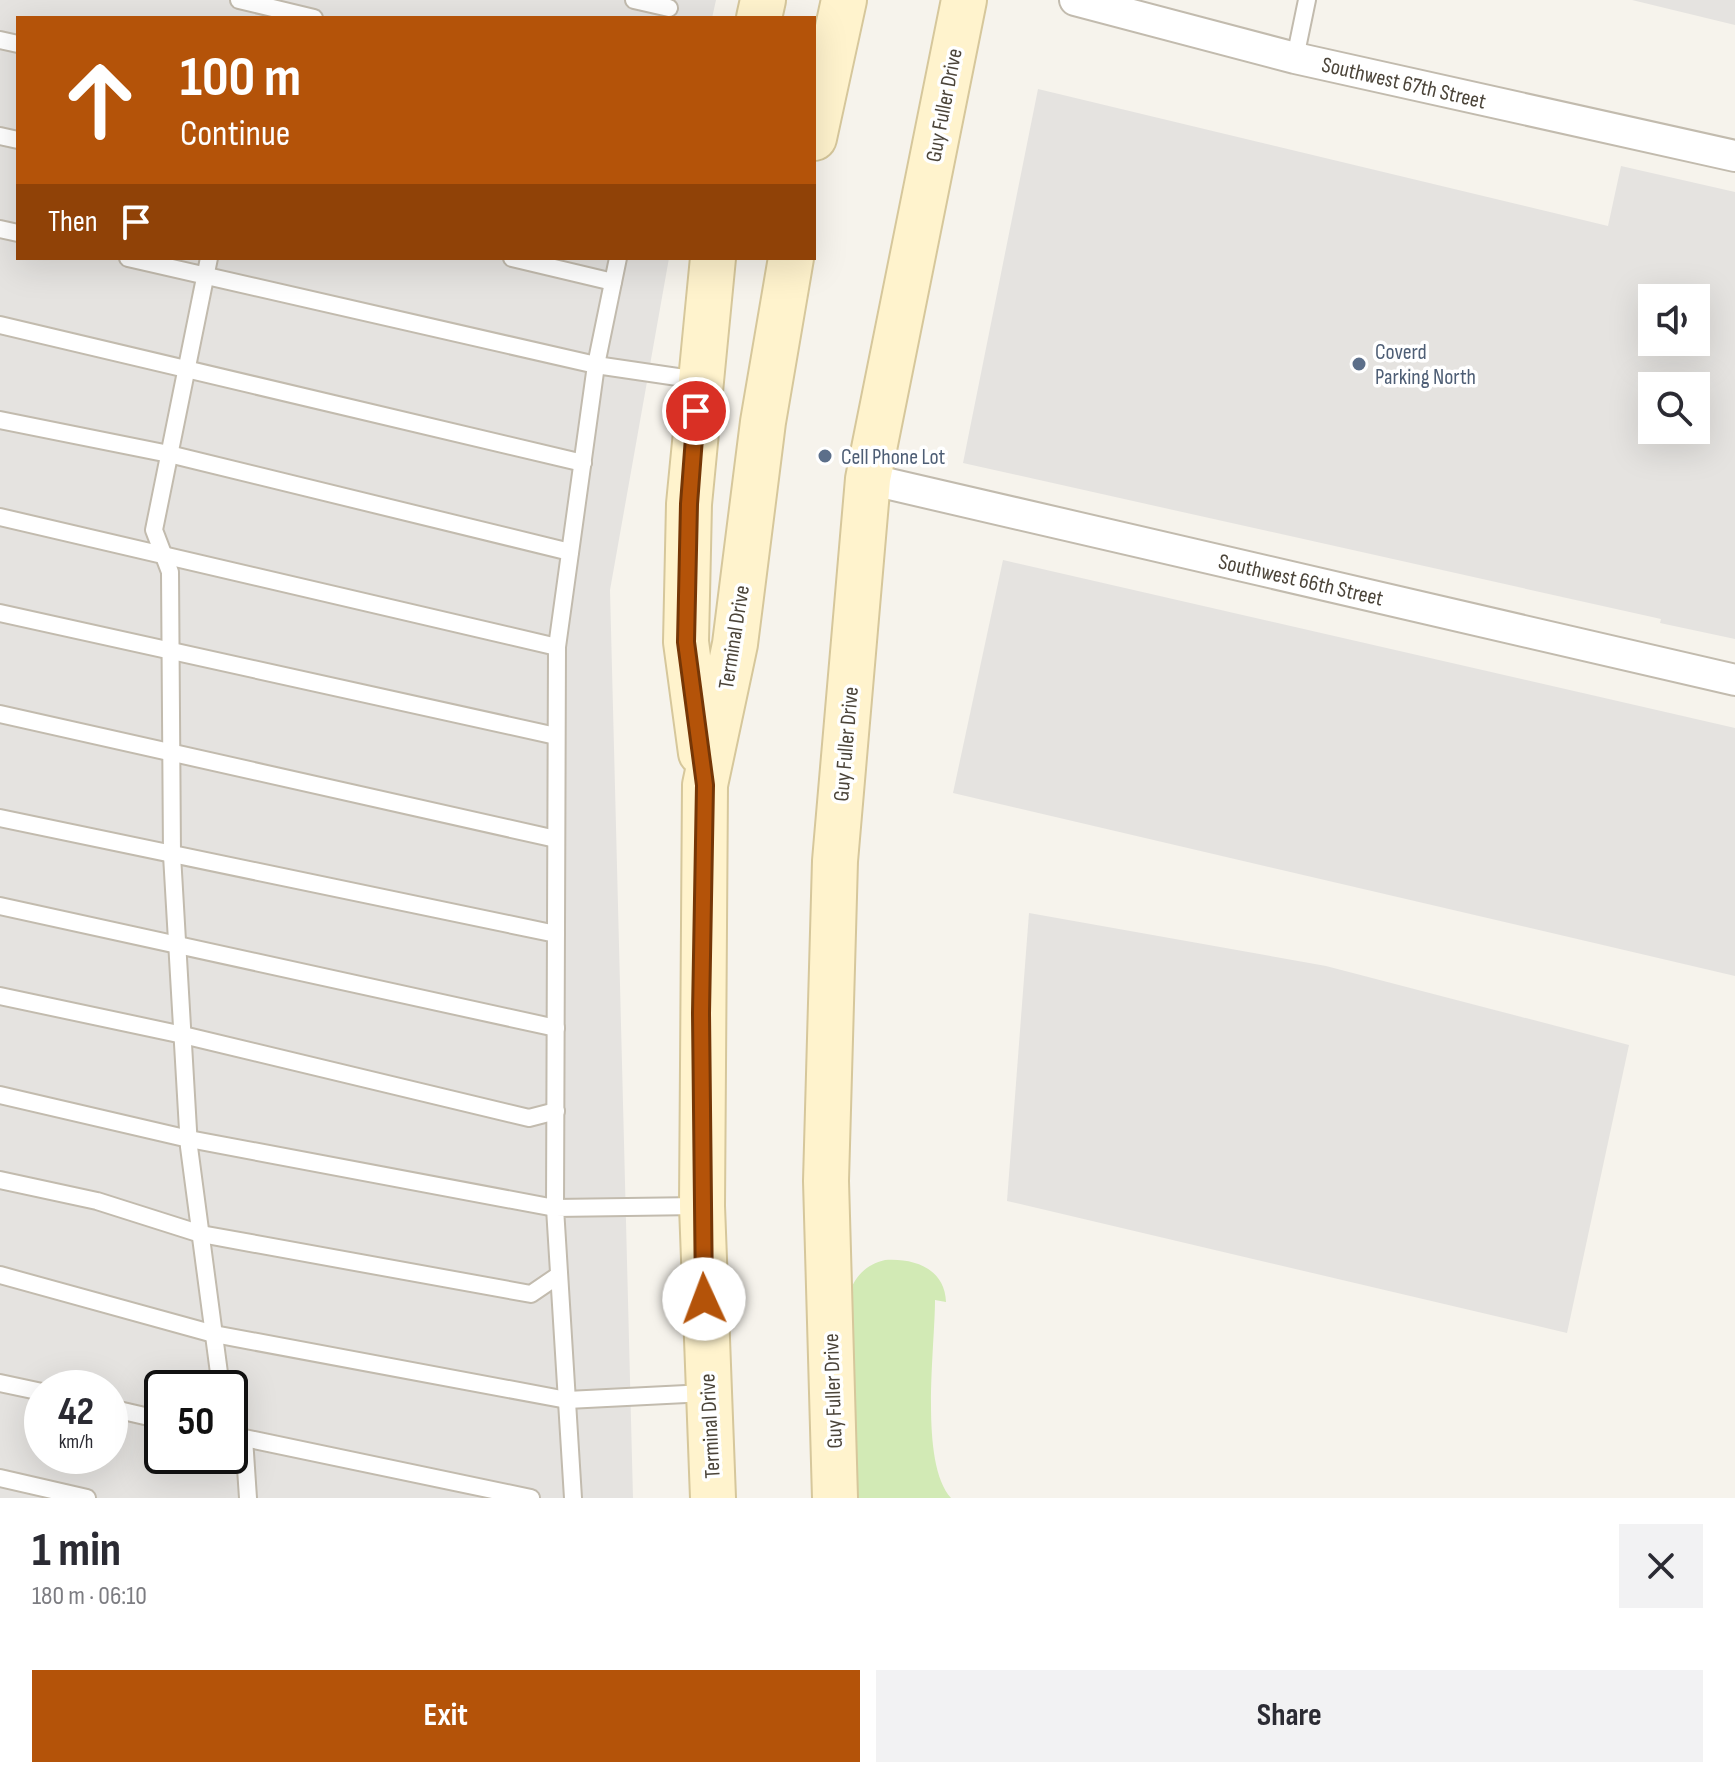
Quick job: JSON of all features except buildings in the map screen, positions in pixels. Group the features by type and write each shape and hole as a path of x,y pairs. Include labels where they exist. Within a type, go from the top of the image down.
{"main road":[{"path":"816,129 844,0"},
{"name":"Guy Fuller Drive","path":"835,1498 826,1181 835,861 868,479 964,0"},
{"path":"705,785 686,642 689,504 698,380 713,260"},
{"name":"Terminal Drive","path":"713,1498 702,1206 705,785 735,644 763,422 791,260"}],"street":[{"name":"Southwest 67th Street","path":"1075,0 1295,58 1735,156"},
{"name":"Southwest 66th Street","path":"868,479 1735,680"}],"lane":[{"path":"239,0 304,16"},
{"path":"634,0 669,9"},
{"path":"1295,58 1307,0"},
{"path":"137,260 596,365 698,380"},
{"path":"209,260 154,530 170,572 168,651 172,855 189,1139 219,1370"},
{"path":"520,260 613,282"},
{"path":"573,1498 555,1208 557,647 596,365 618,260"},
{"path":"0,325 583,463"},
{"path":"0,420 169,454 570,552"},
{"path":"0,517 557,647"},
{"path":"0,613 556,736"},
{"path":"0,714 556,839"},
{"path":"0,818 556,934"},
{"path":"0,906 556,1028"},
{"path":"0,996 183,1035 529,1118 556,1111"},
{"path":"0,1095 189,1139 555,1208 702,1206"},
{"path":"0,1180 97,1201 201,1234 531,1294 559,1275"},
{"path":"0,1275 214,1334 567,1400 707,1393"},
{"path":"0,1383 24,1388"},
{"path":"248,1439 531,1498"},
{"path":"244,1474 248,1498"},
{"path":"0,1478 87,1498"}],"green space":[{"path":"885,1260 907,1261 926,1268 940,1281 944,1291 946,1302 935,1300 931,1404 935,1459 941,1481 951,1498 855,1498 848,1297 861,1273"}],"shaded area":[{"path":"0,0 716,0 712,16 16,16 16,260 669,260 610,590 633,1498 0,1498"},
{"path":"1632,0 1735,0 1735,25"},
{"name":"Coverd Parking North","path":"1038,89 1608,226 1621,166 1735,192 1735,639 1660,623 1661,619 963,463"},
{"path":"1003,560 1735,728 1735,976 953,793"},
{"path":"1029,913 1326,966 1629,1045 1567,1333 1007,1201"}],"place":[{"name":"Coverd Parking North","path":"1359,364"},
{"name":"Cell Phone Lot","path":"825,456"}],"route":[{"path":"696,411 689,504 686,642 705,785 701,1013 704,1299"}]}
